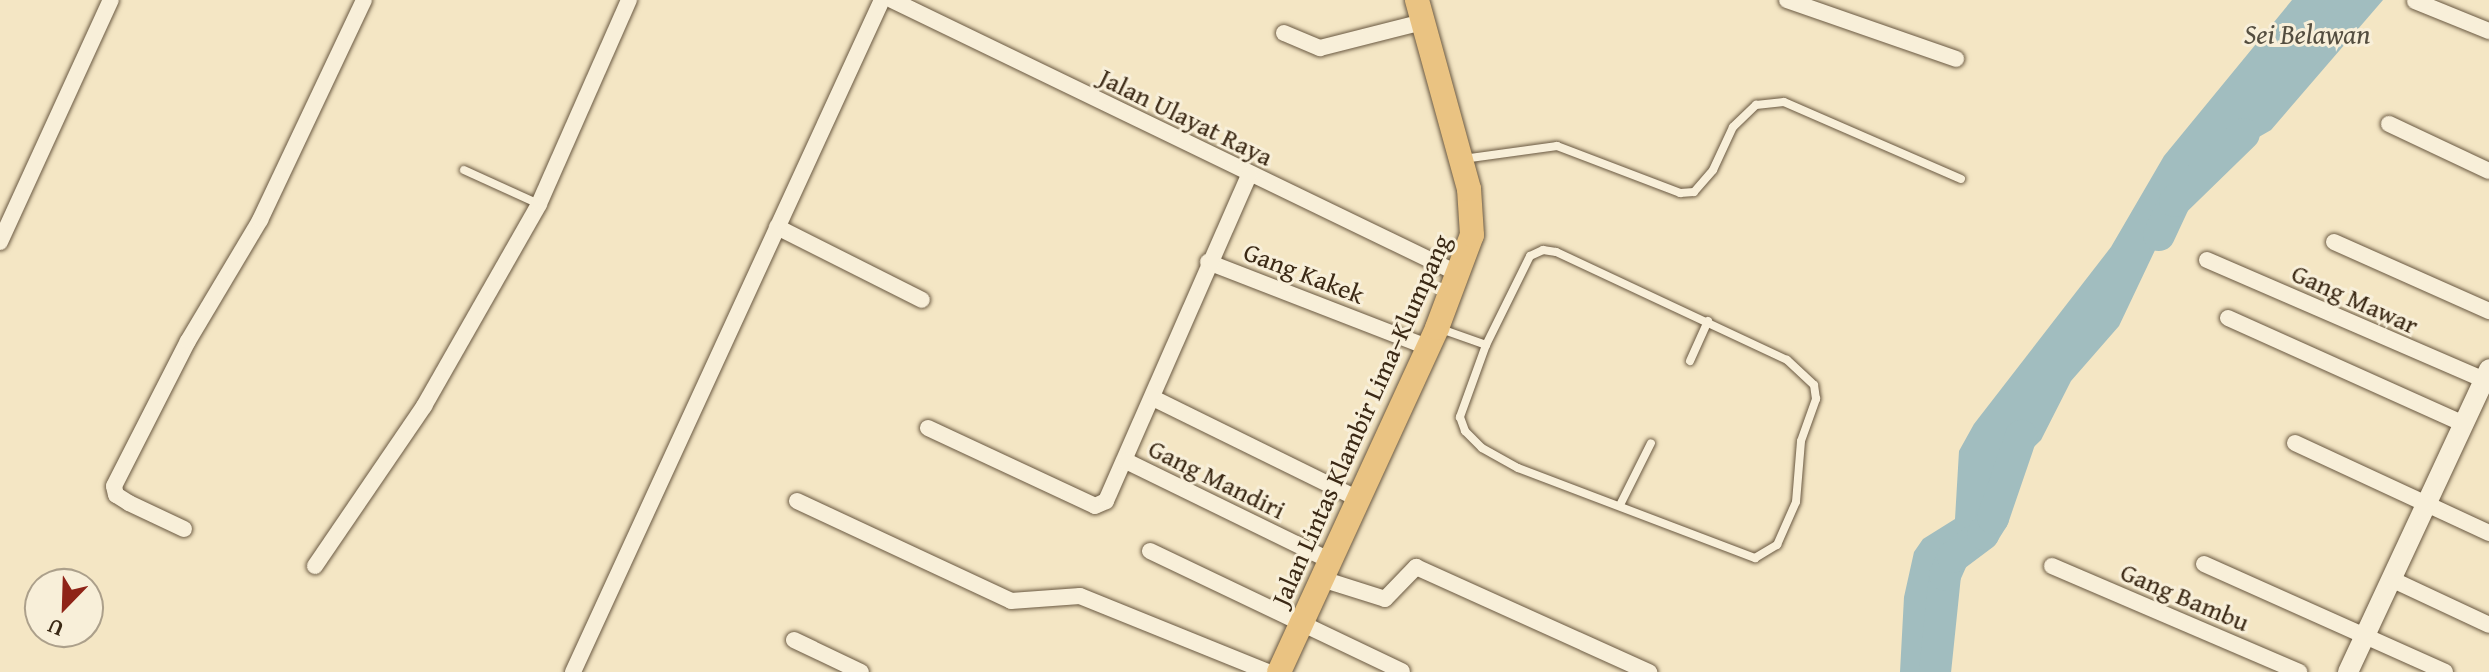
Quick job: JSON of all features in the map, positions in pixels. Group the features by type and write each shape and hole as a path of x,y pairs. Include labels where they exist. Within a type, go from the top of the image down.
{"main road":[{"name":"Jalan Lintas Klambir Lima–Klumpang","path":"1279,672 1459,274 1473,215 1461,159 1420,11"}],"street":[{"path":"0,242 111,0"},
{"path":"184,529 129,503 116,495 114,486 188,341 260,220 364,0"},
{"path":"315,566 424,406 539,204 629,0"},
{"path":"573,672 882,0"},
{"name":"Jalan Ulayat Raya","path":"892,0 1459,274"},
{"path":"1787,0 1956,59"},
{"path":"2415,1 2489,31"},
{"path":"1284,33 1320,48 1420,11"},
{"path":"2389,124 2489,171"},
{"path":"928,428 1095,506 1106,501 1153,398 1208,262 1249,175"},
{"path":"777,227 922,300"},
{"path":"2334,242 2489,311"},
{"name":"Gang Mawar","path":"2207,260 2487,377"},
{"name":"Gang Kakek","path":"1208,262 1432,337"},
{"path":"2228,318 2464,424"},
{"path":"2348,672 2487,377"},
{"path":"1153,398 1358,499"},
{"path":"2295,443 2489,533"},
{"name":"Gang Mandiri","path":"1126,461 1385,599 1416,567 1649,672"},
{"path":"797,501 1011,601 1080,596 1268,672"},
{"path":"1150,551 1402,671"},
{"path":"2204,564 2366,633 2445,672"},
{"name":"Gang Bambu","path":"2052,566 2299,672"},
{"path":"2391,579 2489,625"},
{"path":"794,640 861,672"}],"lane":[{"path":"1461,159 1557,146 1680,193 1694,192 1713,170 1733,127 1756,105 1784,102 1961,179"},
{"path":"464,170 539,204"},
{"path":"1543,250 1708,321 1787,360 1814,385 1816,399 1797,465 1796,502 1777,545 1755,558 1518,468 1465,431 1460,417 1486,345 1530,256 1543,250"},
{"path":"1690,361 1708,321"},
{"path":"1432,337 1486,345"},
{"path":"1620,505 1651,443"}],"water":[{"name":"Sei Belawan","path":"2292,0 2383,0 2271,130 2203,169 2185,187 2119,326 2071,381 2041,440 2006,474 1982,521 1938,573 1942,601 1929,631 1930,672 1900,672 1904,597 1914,552 1923,539 1955,519 1959,451 1974,424 2111,247 2164,156"}],"waterway":[{"name":"Sei Belawan","path":"2159,235 2175,201 2244,134"},
{"name":"Sei Belawan","path":"1935,672 1945,575 1953,557 1983,534 1993,518 2021,436"}]}
